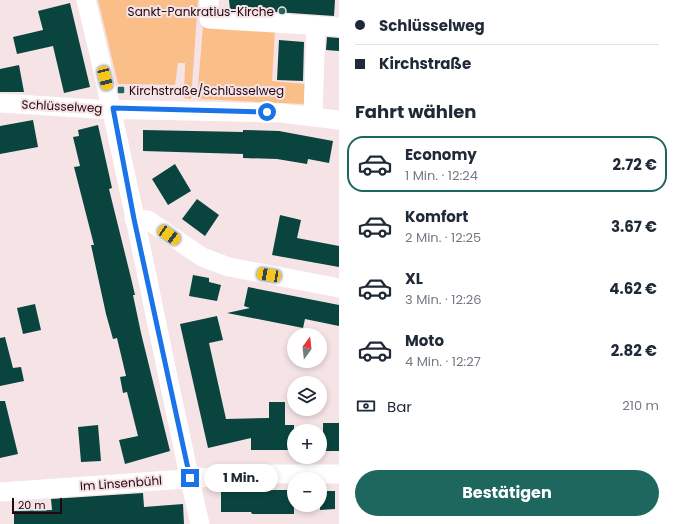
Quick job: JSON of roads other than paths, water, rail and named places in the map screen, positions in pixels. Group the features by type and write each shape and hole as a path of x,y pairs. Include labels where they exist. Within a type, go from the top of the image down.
{"street":[{"path":"86,0 113,108 134,219 200,524"},
{"path":"209,0 209,19 339,27"},
{"path":"313,116 316,26"},
{"name":"Schlüsselweg","path":"0,103 113,108 239,111 313,116 339,120"},
{"path":"134,219 148,220 202,257 229,267 339,288"},
{"name":"Im Linsenbühl","path":"0,492 256,474 339,474"}],"place":[{"name":"Sankt-Pankratius-Kirche","path":"282,11"},
{"name":"Kirchstraße/Schlüsselweg","path":"121,90"}]}
